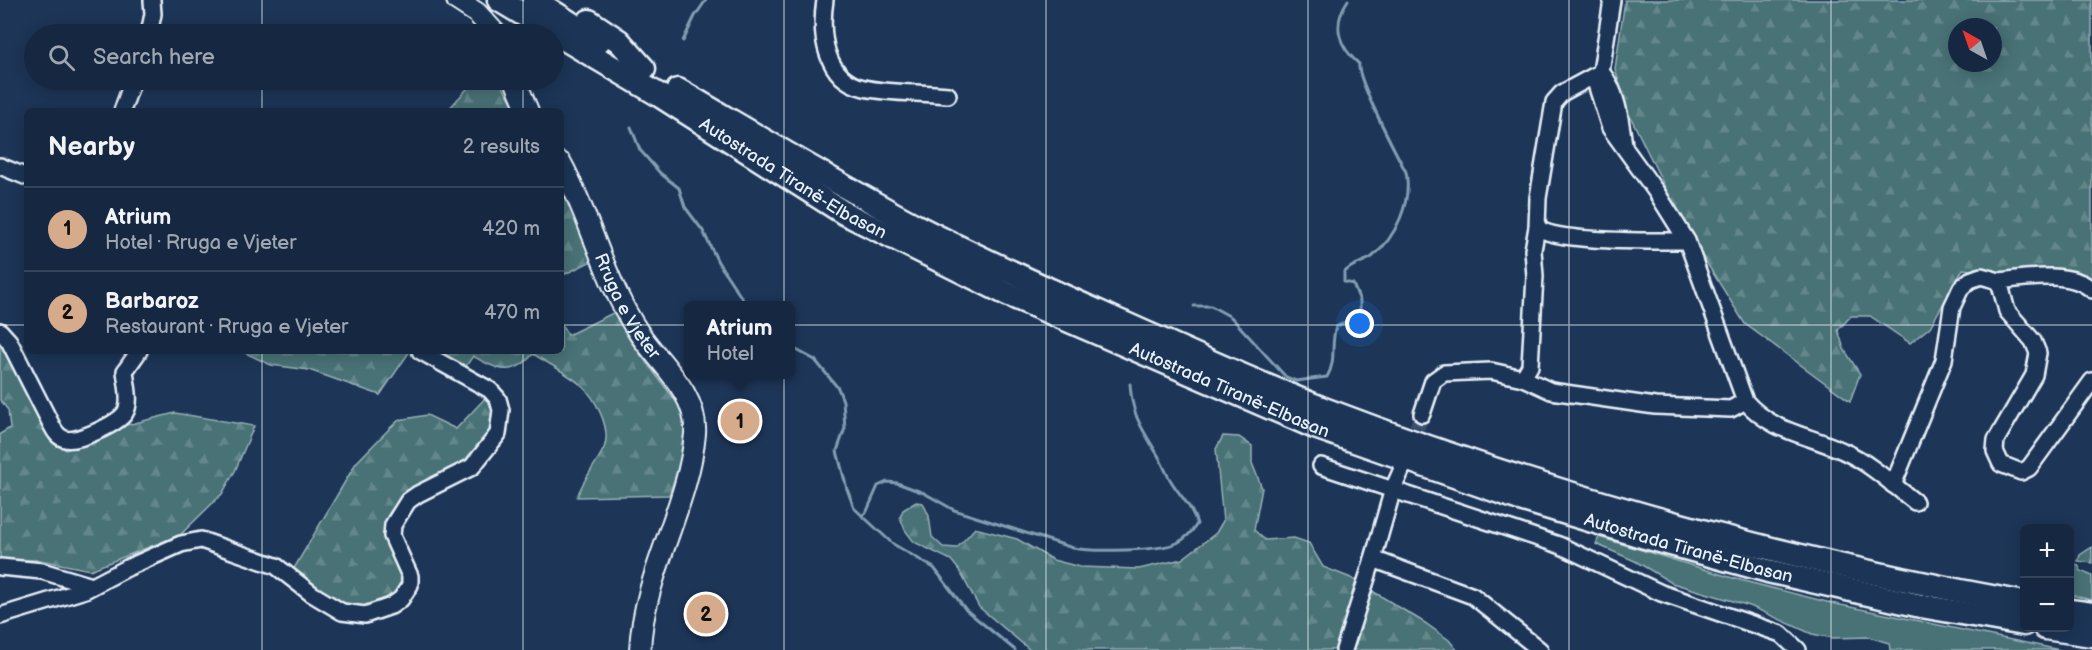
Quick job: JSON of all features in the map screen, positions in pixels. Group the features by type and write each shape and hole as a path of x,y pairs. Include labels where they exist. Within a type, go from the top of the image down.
{"highway":[{"name":"Autostrada Tiranë-Elbasan","path":"499,0 539,24"},
{"name":"Autostrada Tiranë-Elbasan","path":"534,0 644,69 832,179 927,231 995,265 1215,364 1325,409 1529,480 1654,518 1776,550 1930,586 2020,602"},
{"path":"557,0 614,37 644,69"},
{"name":"Autostrada Tiranë-Elbasan","path":"564,39 659,95 844,213 1007,294 1315,427 1520,499 1656,540 1768,571 1921,606 2020,623"},
{"path":"2074,612 2092,614"},
{"path":"2074,632 2092,635"}],"main road":[{"path":"457,0 487,24"},
{"path":"519,90 527,108"},
{"name":"Rruga e Vjeter","path":"564,170 627,313 682,389 694,418 689,464 648,590 640,650"}],"street":[{"path":"151,24 152,0"},
{"path":"825,0 822,20 828,59 846,78 864,88 948,95"},
{"path":"1612,0 1601,72 1596,84 1610,128 1677,222 1687,241 1745,401 1757,415 1772,425 1843,450 1867,463 1915,502"},
{"path":"1523,378 1530,366 1534,295 1533,250 1538,198 1554,102 1562,93 1601,72"},
{"path":"123,108 129,90"},
{"path":"0,166 24,176"},
{"path":"1537,227 1550,233 1608,241 1687,241"},
{"path":"1893,485 1944,360 1952,307 1961,288 1970,280 1982,276 1999,281 2065,279 2081,282 2092,290"},
{"path":"1999,281 2007,311 2033,341 2038,353 2034,375 1996,440 1995,451 2001,464 2021,472 2029,468 2092,381"},
{"path":"0,331 9,341 52,426 58,435 66,440 85,437 125,413 128,404 125,370 137,354"},
{"path":"0,616 85,590 181,544 201,540 276,566 312,594 342,612 365,615 391,606 401,598 410,585 410,576 392,536 393,525 401,511 418,494 472,467 498,434 501,423 498,399 490,390 425,354"},
{"path":"1422,414 1433,381 1444,373 1491,371 1523,378 1551,391 1655,406 1731,409 1745,401"},
{"path":"1321,466 1559,545 1661,593 1781,634 1797,650"},
{"path":"1344,650 1393,489 1402,469"},
{"path":"1373,559 1473,596 1540,650"},
{"path":"0,567 42,571 92,586"}],"green space":[{"path":"1625,0 2092,0 2092,296 2078,283 1963,269 1930,327 1910,343 1870,316 1851,316 1838,330 1844,349 1860,374 1850,401 1745,324 1686,230 1629,114 1615,69"},
{"path":"466,90 505,90 515,108 450,108"},
{"path":"564,189 594,260 564,275"},
{"path":"615,312 631,342 684,412 685,448 669,495 577,497 604,448 606,432 604,423 597,405 581,385 533,354 564,354 564,329 568,335"},
{"path":"0,340 55,443 66,450 123,426 175,413 254,426 235,471 222,494 180,535 90,570 40,560 0,560 0,434 10,428 8,410 0,400"},
{"path":"247,354 408,354 380,395 309,370 271,365"},
{"path":"442,354 533,354 526,362 512,369 497,368 473,356 464,369"},
{"path":"489,394 496,402 495,425 491,438 466,462 409,494 395,506 386,520 386,540 406,577 399,594 385,604 363,611 342,608 293,570 356,463 390,428 399,420 427,415 456,429"},
{"path":"1223,436 1239,437 1252,446 1252,463 1262,488 1254,530 1265,540 1294,538 1309,543 1323,567 1351,578 1425,623 1449,640 1457,650 1030,650 979,607 951,560 914,542 905,530 900,517 903,510 916,502 923,503 929,516 932,537 943,547 957,548 975,528 1017,539 1053,560 1080,567 1139,569 1182,559 1216,533 1223,521 1216,449"},
{"path":"1599,537 1736,579 1831,603 2060,650 1890,650 1889,643 1869,637 1833,638 1812,634 1750,606 1672,583 1635,561 1596,544"},
{"path":"2092,547 2092,563 2078,561 2080,555"},
{"path":"2074,564 2078,565 2081,571 2092,576 2092,600 2074,596"}],"waterway":[{"path":"683,41 706,0"},
{"path":"1194,306 1211,306 1231,317 1286,377 1296,381 1327,377 1332,364 1336,327 1360,314 1360,301 1353,284 1344,282 1344,273 1372,257 1388,240 1404,207 1407,183 1406,172 1370,99 1359,64 1342,42 1340,18 1348,0"},
{"path":"631,127 640,150 660,173 679,188 685,207 703,231 718,262 744,301"},
{"path":"795,349 815,360 838,388 843,401 845,428 837,451 854,508 893,544 934,568 966,610 1015,650"},
{"path":"862,516 867,511 878,486 887,482 897,483 924,493 954,510 1073,548 1126,550 1156,548 1177,543 1197,524 1138,420 1130,384"}],"tunnel":[{"path":"1409,449 1422,414"}],"place":[{"name":"Atrium","path":"740,421"},
{"name":"Barbaroz","path":"706,614"}]}
